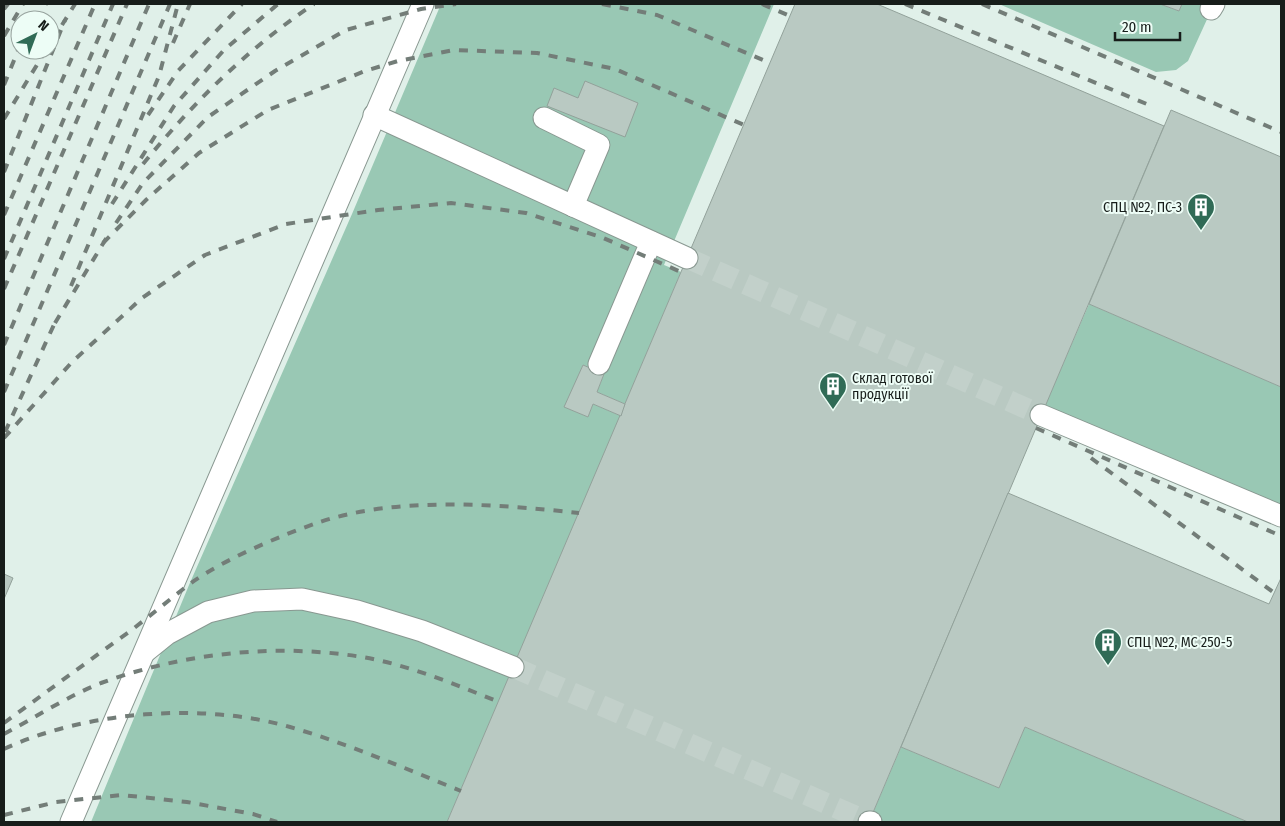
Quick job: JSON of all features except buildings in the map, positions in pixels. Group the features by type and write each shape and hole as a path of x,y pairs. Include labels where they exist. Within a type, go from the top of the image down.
{"lane":[{"path":"71,822 423,4"},
{"path":"374,115 687,258"},
{"path":"544,118 599,145 573,206"},
{"path":"598,364 651,242"},
{"path":"1042,415 1281,516"},
{"path":"144,652 167,634 208,612 253,601 302,599 357,611 422,631 513,667"}],"green space":[{"path":"441,4 774,4 664,265 681,272 625,404 597,392 604,374 583,365 565,407 588,417 593,404 621,416 447,822 91,822 189,585 352,214"},
{"path":"999,4 1160,4 1179,11 1182,4 1214,4 1188,61 1176,70 1156,72"},
{"path":"1089,304 1281,387 1281,516 1041,415"},
{"path":"1025,727 1248,822 869,822 901,747 999,788"}],"tunnel":[{"path":"687,258 1041,415"},
{"path":"513,667 869,822"}],"railway":[{"path":"4,9 8,4"},
{"path":"4,36 23,4"},
{"path":"42,10 46,4"},
{"path":"62,25 75,4"},
{"path":"4,215 95,4"},
{"path":"4,259 113,4"},
{"path":"4,289 127,4"},
{"path":"4,345 149,4"},
{"path":"4,392 170,4"},
{"path":"71,286 159,76 178,4"},
{"path":"173,43 190,4"},
{"path":"148,115 178,71 242,4"},
{"path":"112,204 174,106 224,50 278,4"},
{"path":"143,164 182,119 222,78 266,39 314,4"},
{"path":"116,223 143,183 208,117 275,71 346,30 421,9 456,4"},
{"path":"602,4 657,15 770,63"},
{"path":"762,4 790,16"},
{"path":"905,4 1154,107"},
{"path":"982,4 1281,132"},
{"path":"4,172 65,20"},
{"path":"103,243 146,200 199,153 268,110 365,71 398,61 454,50 537,53 615,69 744,125"},
{"path":"4,85 14,60"},
{"path":"4,119 40,60"},
{"path":"4,438 72,362 142,298 205,255 286,224 378,210 451,203 526,213 601,237 681,272"},
{"path":"55,323 107,237"},
{"path":"5,432 57,318"},
{"path":"1036,428 1281,536"},
{"path":"1091,458 1273,592"},
{"path":"4,723 129,632 204,574 252,549 302,528 347,514 379,509 446,504 514,507 579,513"},
{"path":"4,734 77,694 101,683 132,673 164,664 197,658 263,651 329,653 380,660 431,676 499,702"},
{"path":"4,749 36,736 71,726 108,719 145,714 183,713 220,715 256,719 290,727 334,741 461,791"},
{"path":"4,815 56,802 122,795 187,802 253,814 277,822"}],"place":[{"name":"СПЦ №2, ПС-3","path":"1201,231"},
{"name":"Склад готової продукції","path":"833,410"},
{"name":"СПЦ №2, МС 250-5","path":"1108,666"}]}
